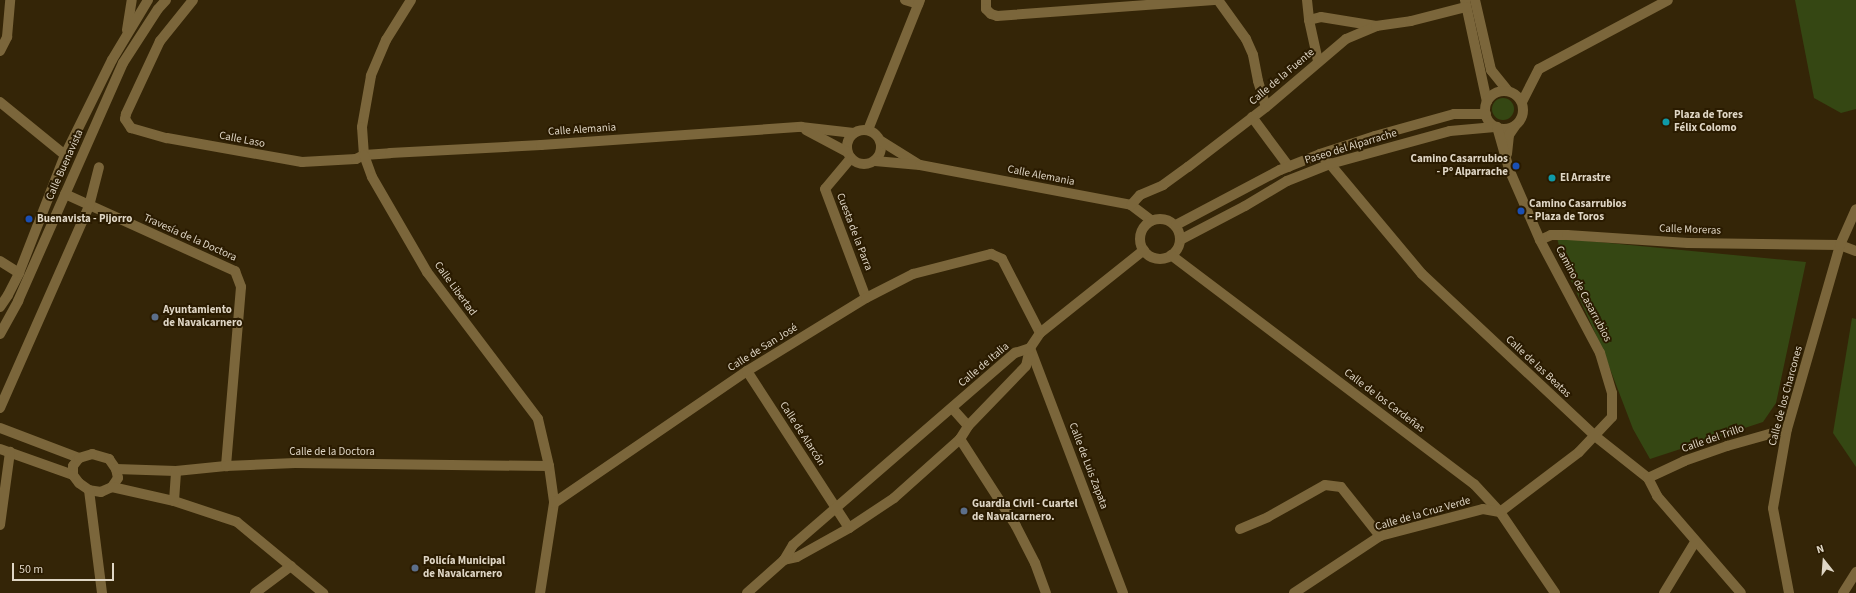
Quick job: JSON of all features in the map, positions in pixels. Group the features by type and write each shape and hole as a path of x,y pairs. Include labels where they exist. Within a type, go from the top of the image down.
{"street":[{"path":"0,51 7,37 10,0"},
{"path":"127,33 132,0"},
{"name":"Calle Buenavista","path":"0,307 19,273 65,155 112,60 148,0"},
{"name":"Calle Buenavista","path":"0,334 18,301 123,63 160,5 166,0"},
{"name":"Calle Laso","path":"193,0 160,41 126,114 125,119 131,128 167,138 288,161 302,162 356,159 364,156"},
{"name":"Calle Libertad","path":"411,0 386,40 371,76 362,128 364,156 372,177 427,272 538,419 549,466 554,503 540,593"},
{"path":"868,130 919,2 905,0"},
{"path":"986,4 991,14 997,16 1217,0 1246,39 1254,55 1258,81 1266,107"},
{"path":"1307,0 1309,20 1318,61"},
{"path":"1465,3 1487,102 1486,114 1491,124 1496,127 1505,129 1515,126 1522,118 1524,113 1522,102 1519,97 1508,91 1491,70 1475,0"},
{"path":"1522,102 1539,70 1668,0"},
{"name":"Calle de la Fuente","path":"1131,204 1140,195 1163,185 1188,167 1266,107 1318,61 1346,39 1376,26 1411,21 1465,3"},
{"path":"1309,20 1321,17 1376,26"},
{"path":"1487,102 1490,96 1498,91 1508,91"},
{"path":"0,102 65,155"},
{"path":"1176,226 1208,207 1289,167 1320,154 1375,136 1454,114 1486,114"},
{"path":"1252,117 1289,167"},
{"name":"Camino de Casarrubios","path":"1508,162 1509,136 1515,126"},
{"path":"801,127 849,155 857,163 867,164 875,161 881,152 881,141 876,133 868,130 859,130 854,133 848,141 849,155"},
{"name":"Calle Alemania","path":"364,156 801,127 854,133"},
{"name":"Camino de Casarrubios","path":"1496,127 1508,162 1540,240 1600,353 1612,393 1612,417 1595,436"},
{"name":"Paseo del Alparrache","path":"1180,240 1287,181 1330,164 1450,131 1496,127"},
{"name":"Calle Alemania","path":"881,141 920,165"},
{"name":"Calle de las Beatas","path":"1320,154 1422,274 1595,436 1648,478 1657,496 1741,593"},
{"name":"Cuesta de la Parra","path":"849,155 825,189 866,298"},
{"name":"Calle Alemania","path":"875,161 920,165 1131,204 1152,221"},
{"path":"0,408 89,206 99,167"},
{"name":"Travesía de la Doctora","path":"65,194 236,271 241,287 226,466"},
{"name":"Calle de los Charcones","path":"1789,593 1773,508 1787,429 1840,245 1856,209"},
{"path":"1165,220 1176,226 1180,240 1178,246 1171,255 1158,258 1151,256 1144,250 1140,242 1146,225 1152,221 1165,220"},
{"name":"Calle Moreras","path":"1540,240 1551,236 1567,235 1688,243 1840,245"},
{"path":"1840,245 1856,252"},
{"path":"1030,348 1040,333 1144,250"},
{"name":"Calle de San José","path":"554,503 747,371 866,298 913,274 991,254 1002,259 1040,333"},
{"name":"Calle de los Cardeñas","path":"1171,255 1474,484 1500,512 1555,593"},
{"path":"0,261 19,273"},
{"name":"Calle de Italia","path":"747,593 784,560 793,545 1015,353 1030,348"},
{"name":"Calle de Italia","path":"784,560 797,557 848,528 894,498 960,439 968,426 1026,366 1030,348"},
{"name":"Calle de Luis Zapata","path":"1030,348 1123,593"},
{"name":"Calle de Alarcón","path":"747,371 836,509"},
{"path":"952,408 968,426"},
{"path":"0,428 79,458"},
{"name":"Calle del Trillo","path":"1648,478 1684,461 1727,446 1787,429"},
{"path":"1500,512 1579,452 1595,436"},
{"path":"960,439 1016,526 1036,563 1046,593"},
{"path":"0,449 73,475"},
{"path":"0,525 10,452"},
{"path":"92,454 109,459 116,469 118,478 112,487 101,492 89,490 79,484 73,475 73,466 79,458 92,454"},
{"name":"Calle de la Doctora","path":"116,469 176,471 226,466 295,463 549,466"},
{"path":"174,501 176,471"},
{"path":"1240,529 1268,517 1324,485 1341,487 1380,536"},
{"path":"112,487 174,501 236,522 323,593"},
{"path":"89,490 102,593"},
{"path":"836,509 848,528"},
{"name":"Calle de la Cruz Verde","path":"1294,593 1380,536 1483,509 1500,512"},
{"path":"1664,593 1696,542"},
{"path":"255,593 291,566"},
{"path":"1843,593 1856,572"}],"green space":[{"path":"1795,0 1856,0 1856,109 1841,113 1814,98"},
{"path":"1503,98 1511,101 1514,109 1511,117 1503,120 1495,117 1492,109 1495,101"},
{"path":"1557,238 1806,262 1776,403 1763,422 1650,459 1633,429 1602,348 1564,265"},
{"path":"1852,318 1856,319 1856,467 1833,433"}],"place":[{"name":"Plaza de Tores Félix Colomo","path":"1666,122"},
{"name":"Camino Casarrubios - Pº Alparrache","path":"1516,166"},
{"name":"El Arrastre","path":"1552,178"},
{"name":"Camino Casarrubios - Plaza de Toros","path":"1521,211"},
{"name":"Buenavista - Pijorro","path":"29,219"},
{"name":"Ayuntamiento de Navalcarnero","path":"155,317"},
{"name":"Guardia Civil - Cuartel de Navalcarnero.","path":"964,511"},
{"name":"Policía Municipal de Navalcarnero","path":"415,568"}]}
